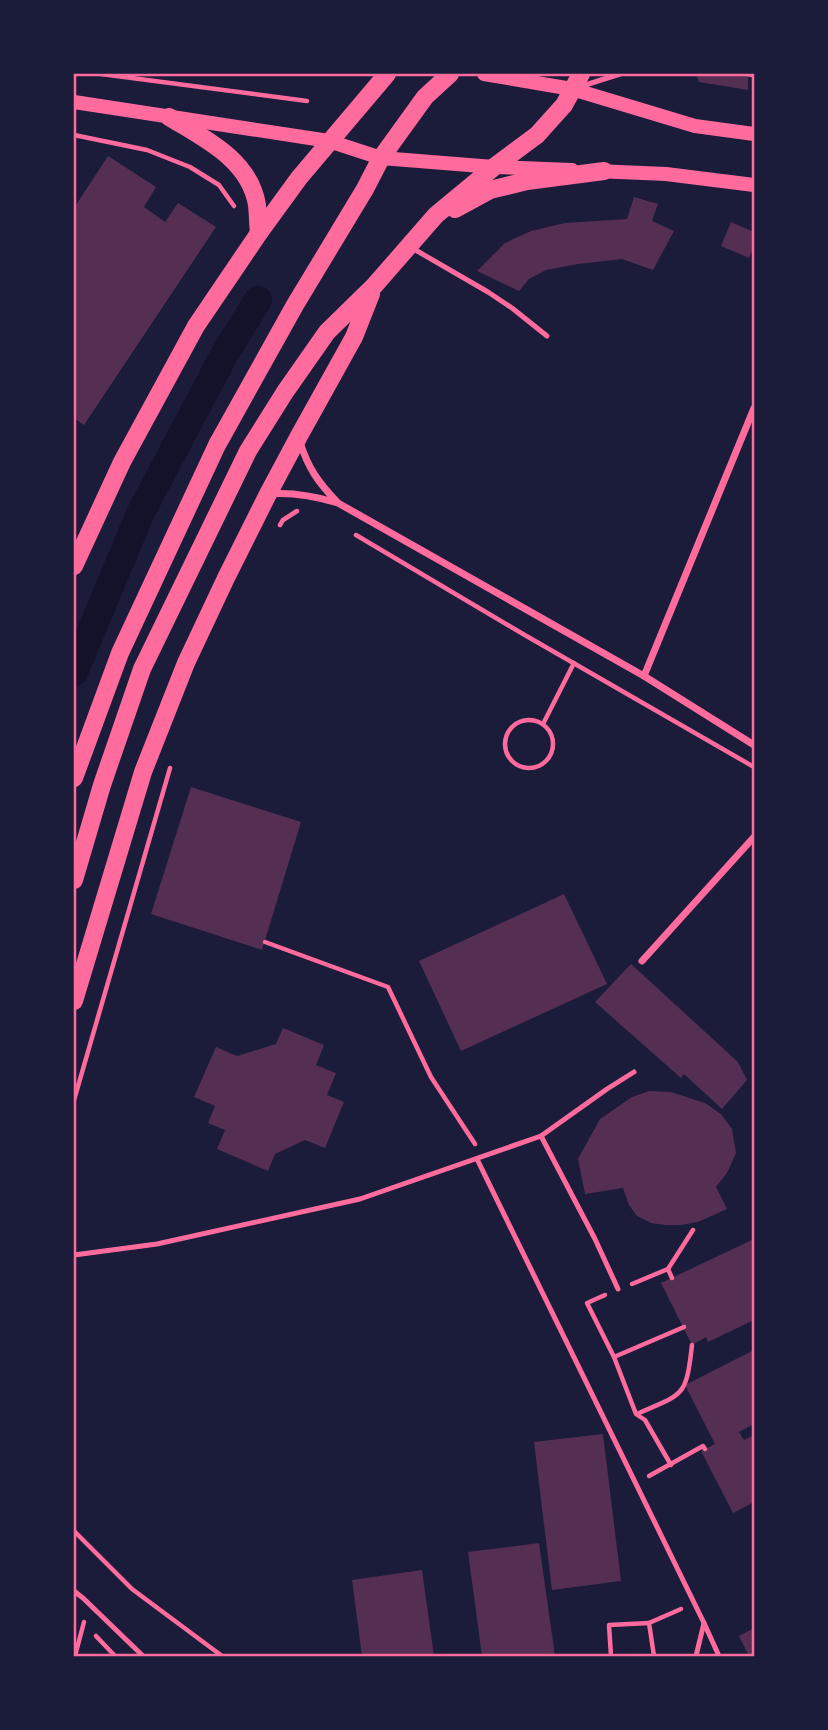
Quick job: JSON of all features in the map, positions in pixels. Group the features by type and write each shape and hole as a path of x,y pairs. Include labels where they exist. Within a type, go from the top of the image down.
{"main road":[{"path":"74,566 122,462 196,326 299,178 387,74"},
{"path":"74,778 120,653 217,445 381,158 425,97 450,74"},
{"path":"484,74 577,81 695,126 754,134"},
{"path":"74,880 142,669 248,451 285,391 327,332 374,286 427,224 494,167 537,135 564,105 577,81"},
{"path":"74,102 329,141 381,158 494,167 666,174 754,185"},
{"path":"169,117 216,145 239,167 251,184 257,204 259,233"},
{"path":"427,224 490,190 527,181 604,171"},
{"path":"74,1001 143,772 186,663 268,494 354,337 374,286"}],"street":[{"path":"644,676 754,408"},
{"path":"299,436 313,474 338,503"},
{"path":"268,494 300,494 338,503 644,676 754,745"},
{"path":"642,961 754,838"}],"lane":[{"path":"577,81 620,74"},
{"path":"748,74 754,75"},
{"path":"408,246 488,292 547,336"},
{"path":"74,1255 157,1244 360,1199 541,1136 634,1072"},
{"path":"541,1136 618,1289"},
{"path":"480,1158 719,1657"},
{"path":"74,1591 143,1657"},
{"path":"696,1657 704,1623"}],"path":[{"path":"101,74 307,101"},
{"path":"74,135 147,150 190,167 219,185 235,208"},
{"path":"276,531 283,520 305,505"},
{"path":"351,532 754,767"},
{"path":"542,724 574,663"},
{"path":"525,721 542,724 549,731 552,740 549,757 533,768 516,764 505,748 509,731 516,724 525,721"},
{"path":"74,1100 174,756"},
{"path":"265,942 388,987 431,1077 480,1158"},
{"path":"672,1278 668,1269 693,1230"},
{"path":"587,1303 614,1357 636,1414 645,1420 671,1465"},
{"path":"614,1357 684,1327"},
{"path":"636,1414 681,1392 688,1377 692,1345"},
{"path":"645,1478 704,1446 705,1449"},
{"path":"74,1531 132,1589 222,1657"},
{"path":"611,1657 609,1625 649,1623 694,1603"},
{"path":"75,1657 84,1622"},
{"path":"649,1623 654,1657"}],"building":[{"path":"696,74 748,74 748,90 699,82"},
{"path":"108,156 156,187 144,207 165,222 178,203 216,227 84,425 74,418 74,208"},
{"path":"634,197 658,204 652,221 674,231 653,270 622,259 578,264 546,270 529,279 519,291 477,271 505,243 531,231 565,223 627,219"},
{"path":"731,222 754,232 754,246 749,258 721,246"},
{"path":"191,787 301,822 262,950 151,914"},
{"path":"564,894 607,984 461,1051 419,961"},
{"path":"631,964 738,1062 747,1080 722,1109 684,1074 681,1078 595,1002"},
{"path":"283,1028 324,1045 316,1065 336,1073 327,1095 344,1102 325,1148 305,1140 275,1154 268,1171 217,1149 225,1130 208,1123 215,1106 194,1097 216,1047 237,1056 276,1044"},
{"path":"649,1091 671,1092 705,1103 721,1114 732,1129 736,1153 727,1173 716,1187 727,1209 698,1222 666,1225 651,1223 637,1216 629,1205 623,1188 585,1194 578,1159 600,1119 632,1097"},
{"path":"754,1239 754,1320 708,1342 706,1337 692,1345 661,1283"},
{"path":"754,1350 754,1424 739,1432 744,1440 754,1435 754,1502 733,1513 701,1451 715,1444 685,1385"},
{"path":"603,1434 621,1581 552,1590 534,1442"},
{"path":"539,1543 555,1656 482,1656 468,1552"},
{"path":"422,1570 434,1656 362,1656 352,1580"},
{"path":"754,1628 754,1656 749,1656 739,1636"}],"waterway":[{"path":"74,672 140,514 224,355 258,300"}]}
